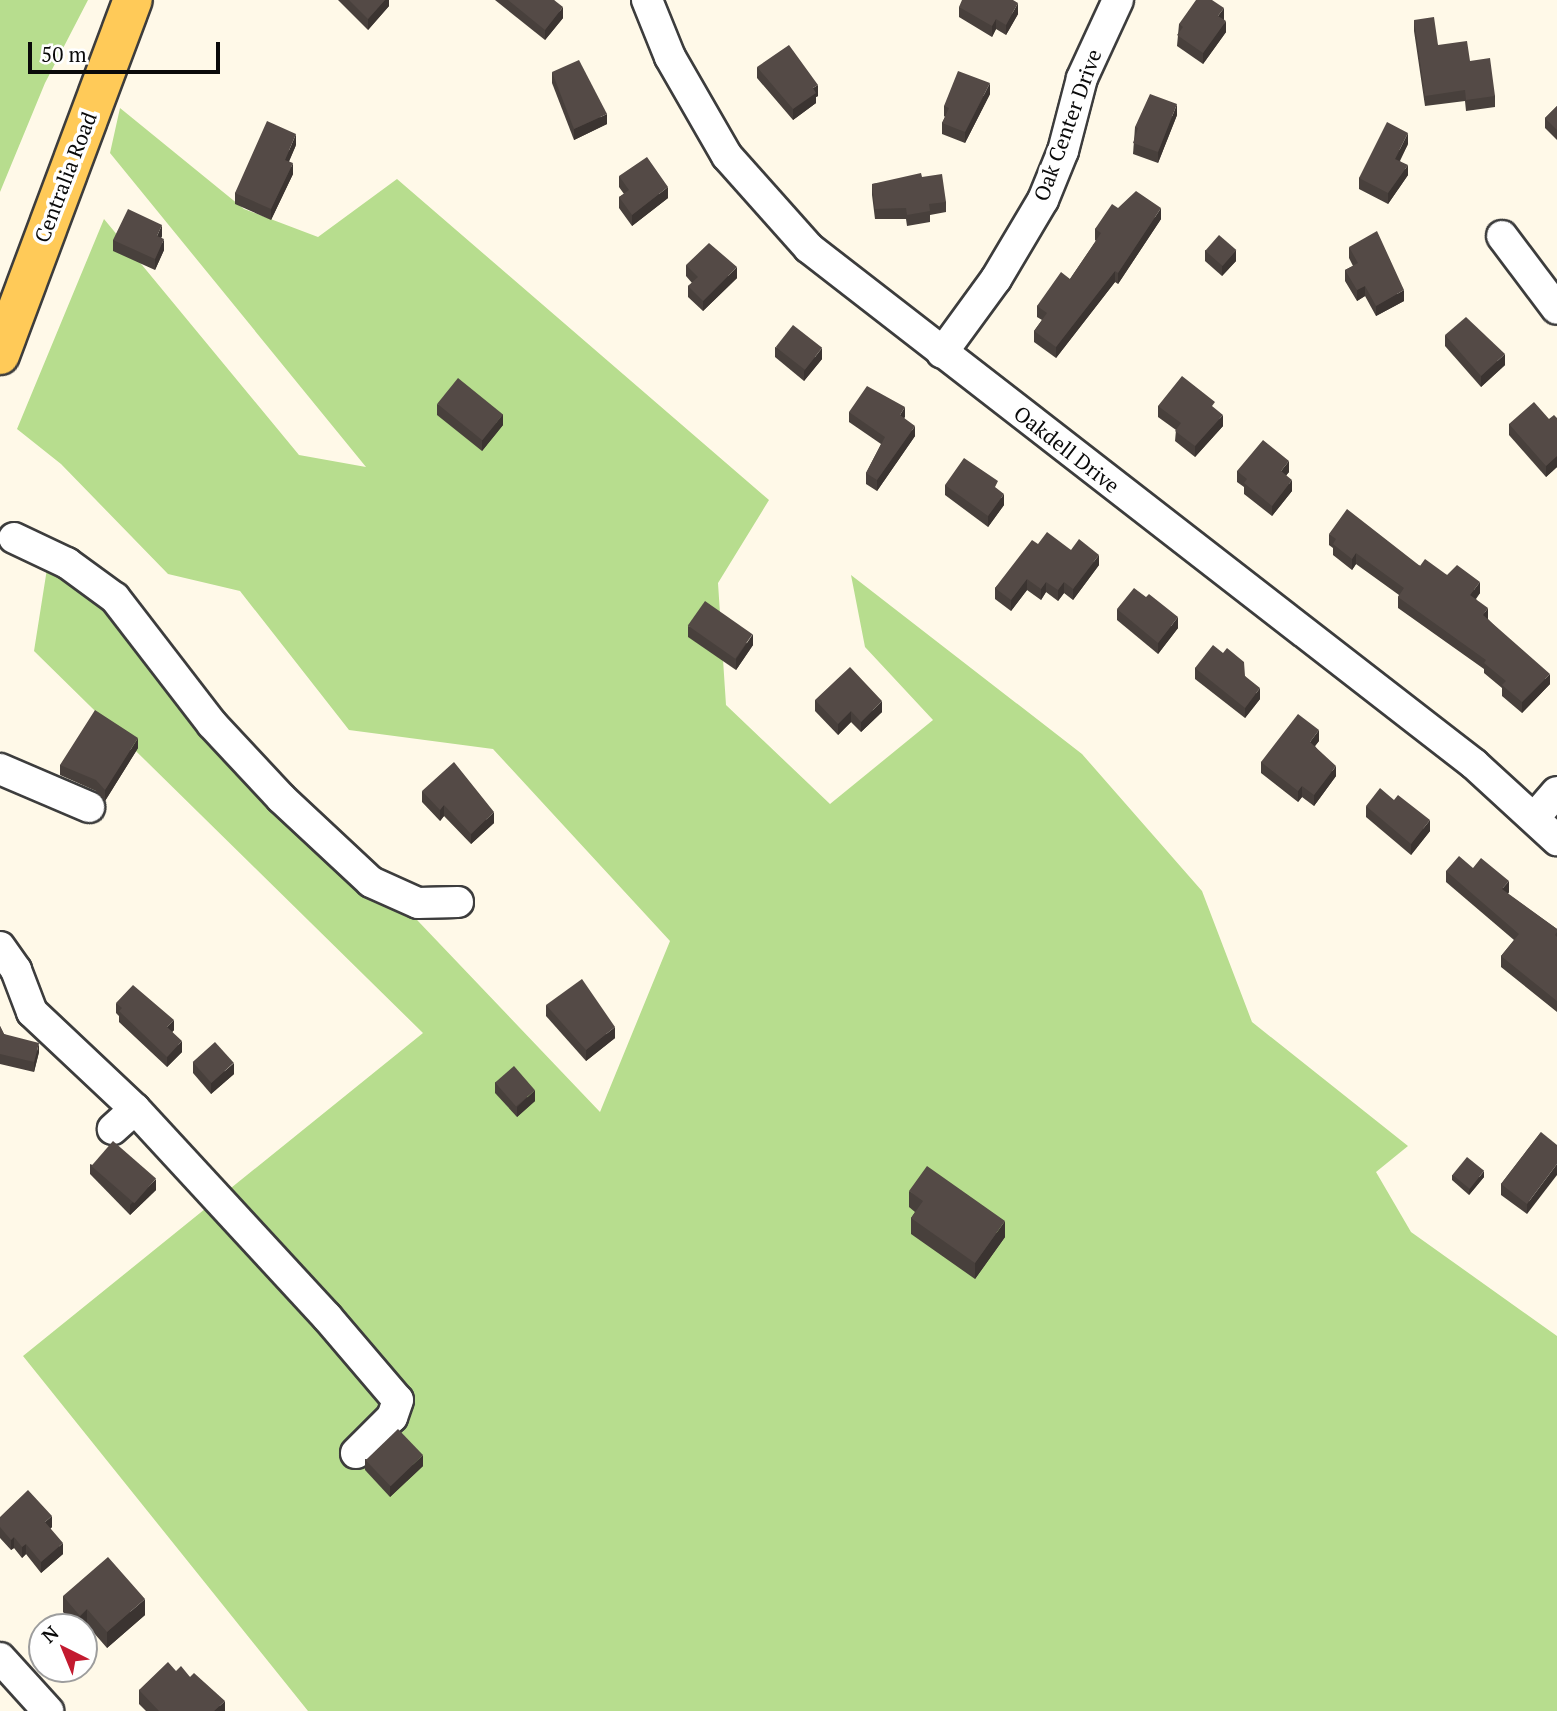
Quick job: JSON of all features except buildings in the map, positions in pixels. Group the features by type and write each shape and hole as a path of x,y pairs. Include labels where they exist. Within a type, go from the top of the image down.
{"main road":[{"name":"Centralia Road","path":"0,355 133,0"}],"street":[{"name":"Oakdell Drive","path":"647,0 699,114 757,195 809,248 1474,764 1535,817 1557,840"},
{"name":"Oak Center Drive","path":"942,353 996,279 1043,200 1063,151 1082,78 1118,0"},
{"path":"1502,236 1557,309"},
{"path":"5,534 67,563 114,598 212,724 281,799 372,882 418,903 458,902"},
{"path":"0,769 89,807"},
{"path":"1535,817 1557,792"},
{"path":"0,947 16,970 32,1012 124,1119 327,1317 398,1400 392,1417 356,1453"},
{"path":"0,1658 48,1711"}],"green space":[{"path":"0,0 88,0 45,83 0,192"},
{"path":"120,108 244,209 318,237 397,179 769,500 718,583 726,705 830,804 933,720 865,647 851,575 1082,754 1202,891 1252,1022 1408,1146 1376,1172 1411,1232 1557,1336 1557,1711 308,1711 23,1356 423,1033 34,651 52,537 600,1112 670,941 493,749 349,730 240,591 168,574 61,464 17,429 104,219 299,455 366,467 110,153"}]}
